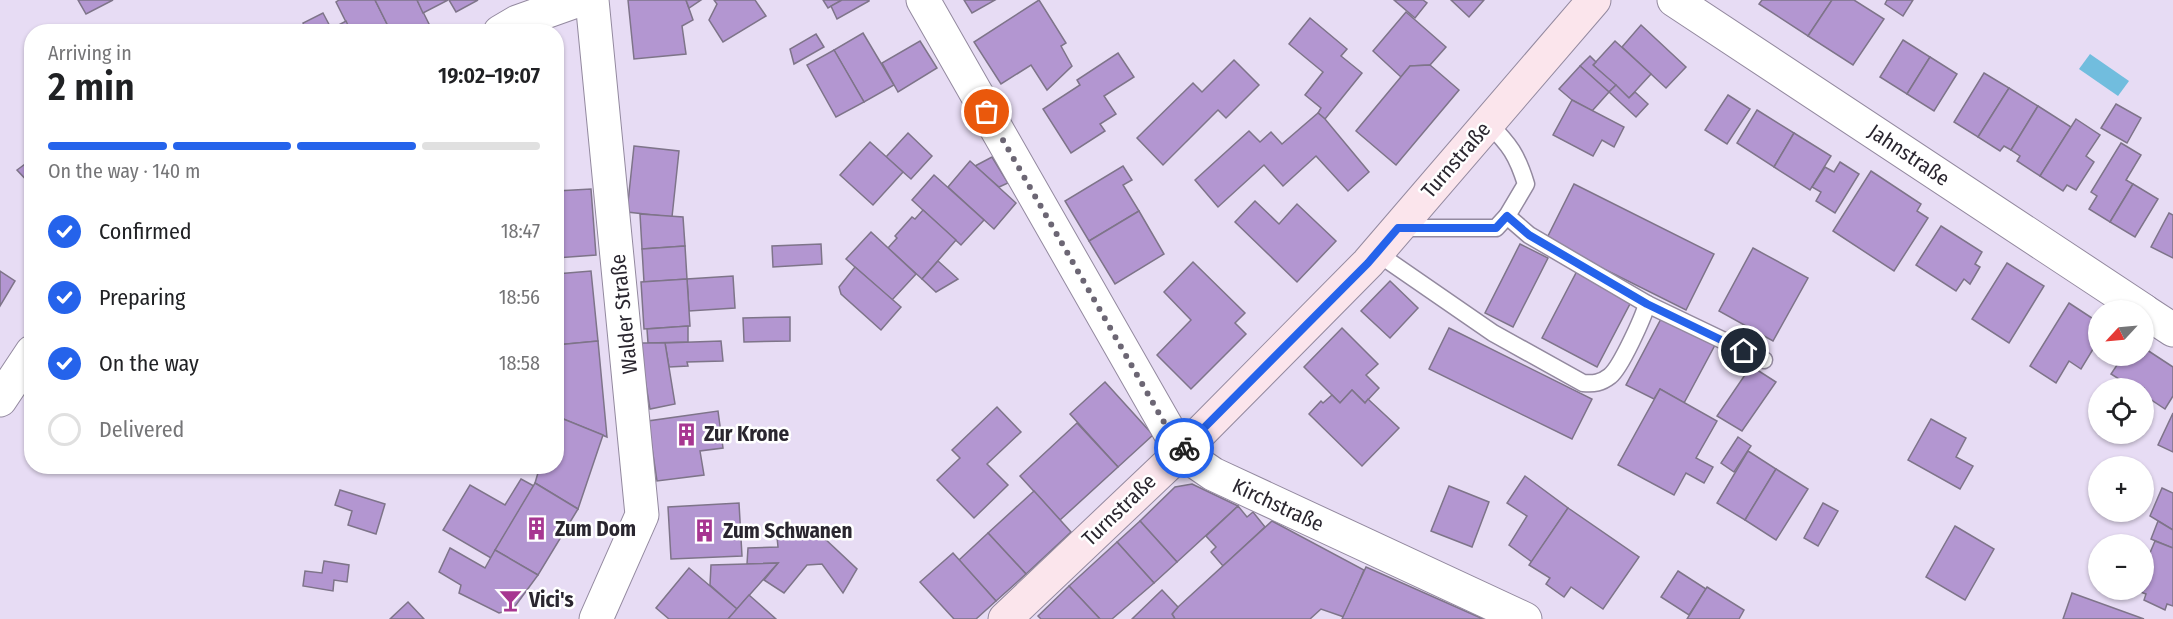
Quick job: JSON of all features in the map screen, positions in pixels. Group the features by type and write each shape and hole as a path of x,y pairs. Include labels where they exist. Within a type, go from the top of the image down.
{"main road":[{"name":"Turnstraße","path":"1005,619 1181,452 1377,253 1594,0"}],"street":[{"path":"514,24 579,0"},
{"name":"Walder Straße","path":"592,0 642,515 596,619"},
{"name":"Kirchstraße","path":"923,0 1181,452 1213,474 1525,619"},
{"name":"Jahnstraße","path":"1674,0 2126,300"},
{"name":"Jahnstraße","path":"2154,318 2173,330"},
{"path":"0,400 24,364"}],"lane":[{"path":"1398,228 1496,228 1507,216 1526,184 1518,159 1508,143 1488,123"},
{"path":"1507,216 1529,235 1647,304 1764,360"},
{"path":"1377,253 1493,333 1583,383 1594,384 1612,375 1644,319 1647,304"}],"water":[{"path":"2090,54 2129,81 2118,96 2079,69"}],"building":[{"path":"78,0 113,0 86,14"},
{"path":"339,0 375,0 387,24 347,24 336,2"},
{"path":"375,0 417,0 429,24 387,24"},
{"path":"417,0 448,0 423,13"},
{"path":"449,0 478,0 456,12"},
{"path":"628,0 686,0 693,20 682,26 686,54 634,59"},
{"path":"686,0 701,0 689,8"},
{"path":"714,0 755,0 766,16 723,42 709,20 717,4"},
{"path":"823,0 842,0 828,8"},
{"path":"842,0 869,1 837,19 831,6"},
{"path":"964,0 995,0 972,13"},
{"path":"1039,0 1066,43 1061,46 1072,66 1047,90 1031,65 1001,84 974,42"},
{"path":"1394,0 1423,0 1427,3 1415,18"},
{"path":"1451,0 1484,0 1469,17"},
{"path":"1762,0 1832,0 1808,36 1759,4"},
{"path":"1832,0 1854,0 1884,19 1853,65 1808,36"},
{"path":"1887,0 1913,0 1903,16 1885,4"},
{"path":"1406,12 1446,47 1430,65 1410,66 1401,77 1373,51"},
{"path":"323,13 329,24 303,24"},
{"path":"1310,18 1347,49 1341,56 1362,73 1325,119 1318,113 1321,108 1305,95 1323,72 1289,44"},
{"path":"1641,25 1686,67 1666,88 1622,47"},
{"path":"863,33 894,85 864,102 834,50"},
{"path":"816,34 824,47 794,64 790,49"},
{"path":"1903,40 1930,57 1907,94 1880,77"},
{"path":"920,41 937,68 898,92 882,63"},
{"path":"1615,41 1651,74 1629,98 1593,65"},
{"path":"834,50 864,102 836,117 807,65"},
{"path":"1118,53 1134,77 1104,96 1116,114 1100,124 1105,131 1071,153 1043,109 1080,85 1077,80"},
{"path":"1590,56 1596,62 1593,65 1616,85 1609,92 1580,66"},
{"path":"1930,57 1957,74 1934,111 1907,94"},
{"path":"1234,60 1259,85 1226,118 1218,110 1163,165 1137,138 1193,83 1202,92"},
{"path":"1430,65 1459,90 1396,165 1356,131 1410,66"},
{"path":"1580,66 1609,92 1592,111 1572,100 1559,89"},
{"path":"1984,73 2009,88 1978,137 1954,122"},
{"path":"1616,85 1629,98 1635,92 1648,104 1636,117 1609,92"},
{"path":"2009,88 2038,106 2011,150 2004,146 2000,151 1978,137"},
{"path":"1728,95 1750,109 1727,144 1705,130"},
{"path":"1572,100 1624,127 1614,147 1602,140 1593,156 1553,135"},
{"path":"2116,104 2141,118 2127,143 2101,128"},
{"path":"2038,106 2071,127 2040,176 2017,161 2020,156 2011,150"},
{"path":"1757,110 1794,133 1774,167 1737,143"},
{"path":"1318,113 1369,172 1348,191 1316,156 1283,186 1264,165 1218,207 1195,180 1249,131 1260,142 1271,132 1282,144"},
{"path":"2076,119 2100,135 2086,156 2094,162 2076,190 2067,185 2063,191 2040,176"},
{"path":"908,133 932,156 911,179 886,157"},
{"path":"1794,133 1831,156 1810,190 1774,167"},
{"path":"870,142 903,172 873,205 840,175"},
{"path":"2121,143 2141,155 2126,180 2133,184 2110,222 2089,209 2097,196 2091,192"},
{"path":"634,146 679,151 672,217 627,212"},
{"path":"992,157 1008,183 999,187 975,166"},
{"path":"970,161 1016,203 994,229 948,187"},
{"path":"1840,162 1859,174 1835,213 1816,201 1821,192 1812,187 1825,167 1834,172"},
{"path":"24,165 24,177 17,170"},
{"path":"1123,166 1132,180 1123,185 1139,211 1089,241 1065,201"},
{"path":"1871,171 1921,204 1917,211 1928,218 1894,271 1833,231"},
{"path":"934,175 984,220 961,245 912,200"},
{"path":"1574,184 1714,254 1686,310 1546,240"},
{"path":"2133,184 2158,199 2135,237 2110,222"},
{"path":"591,189 596,255 564,257 564,191"},
{"path":"1255,201 1279,224 1297,204 1336,241 1297,282 1235,222"},
{"path":"923,210 956,240 922,279 888,248 897,238 895,236 912,217 915,219"},
{"path":"1139,211 1164,254 1115,284 1089,241"},
{"path":"2169,213 2173,215 2173,258 2151,247"},
{"path":"640,214 683,217 685,246 642,249"},
{"path":"1941,226 1982,252 1975,264 1980,267 1970,284 1964,279 1956,291 1916,265"},
{"path":"871,232 916,274 892,300 846,259"},
{"path":"821,244 822,264 773,267 772,246"},
{"path":"1520,244 1548,258 1513,327 1485,313"},
{"path":"685,246 687,279 644,282 642,249"},
{"path":"1753,248 1808,278 1773,341 1719,311"},
{"path":"938,261 958,279 936,292 922,279"},
{"path":"1193,262 1245,313 1235,323 1246,334 1191,389 1157,355 1191,320 1164,292"},
{"path":"2007,263 2044,286 2009,343 1972,319"},
{"path":"855,267 901,307 881,330 841,294 839,287"},
{"path":"0,271 15,281 0,306"},
{"path":"591,271 598,341 564,344 564,273"},
{"path":"1577,271 1632,300 1597,367 1542,338"},
{"path":"733,276 735,308 689,311 687,279"},
{"path":"687,279 690,326 644,329 641,282"},
{"path":"1390,281 1418,308 1390,338 1361,311"},
{"path":"2069,303 2088,315 2088,357 2081,369 2069,361 2056,383 2030,366"},
{"path":"790,317 790,341 744,342 743,318"},
{"path":"1662,317 1715,345 1684,403 1660,389 1654,399 1626,385"},
{"path":"688,326 688,342 648,343 647,329"},
{"path":"1342,328 1378,364 1366,375 1379,388 1365,403 1352,390 1340,403 1304,367"},
{"path":"1449,328 1592,399 1572,439 1429,369"},
{"path":"598,341 607,437 564,419 564,344"},
{"path":"721,341 723,361 687,362 688,366 669,367 665,343"},
{"path":"639,343 665,343 675,404 650,409"},
{"path":"2154,355 2173,367 2173,396 2165,409 2154,402 2154,378 2117,378 2111,374 2116,366 2154,366"},
{"path":"1751,366 1776,382 1742,431 1717,416"},
{"path":"1105,382 1153,435 1118,467 1070,414"},
{"path":"1660,389 1717,421 1696,458 1713,467 1704,483 1686,473 1674,495 1618,465"},
{"path":"1352,390 1365,403 1368,399 1399,428 1362,466 1309,414 1321,401 1323,403 1332,395 1340,403"},
{"path":"997,407 1021,432 987,464 1008,485 974,518 937,480 960,458 952,450"},
{"name":"Zur Krone","path":"718,411 723,448 700,451 704,475 657,481 648,421"},
{"path":"2173,413 2173,452 2158,445"},
{"path":"564,419 603,435 578,509 535,483 538,474 564,474"},
{"path":"1931,419 1966,438 1956,457 1973,466 1960,489 1908,460"},
{"path":"1077,423 1118,467 1060,520 1020,476"},
{"path":"1738,437 1751,446 1734,472 1721,463"},
{"path":"1748,451 1776,469 1745,520 1717,503"},
{"path":"1776,469 1808,489 1776,540 1745,520"},
{"path":"1525,476 1568,508 1532,562 1509,545 1527,516 1507,503"},
{"path":"521,479 534,486 491,558 443,530 470,485 505,505"},
{"name":"Zum Dom","path":"535,483 578,509 538,575 495,550"},
{"path":"1192,484 1238,506 1177,562 1140,521 1175,487"},
{"path":"1449,486 1489,502 1472,547 1431,531"},
{"path":"2162,488 2173,493 2173,530 2154,518 2154,507"},
{"path":"340,490 385,504 376,534 348,525 352,511 335,505"},
{"path":"1034,491 1071,532 1026,574 988,533"},
{"name":"Zum Schwanen","path":"739,503 742,556 671,559 668,507"},
{"path":"1823,503 1838,511 1818,546 1804,538"},
{"path":"1238,506 1247,517 1253,512 1265,527 1223,566 1211,552 1216,547 1206,536"},
{"path":"1568,508 1639,557 1603,609 1571,587 1564,597 1546,584 1550,578 1529,565"},
{"path":"1140,521 1177,562 1154,583 1117,542"},
{"path":"1272,521 1364,570 1344,617 1321,609 1310,619 1175,619 1172,614 1178,607"},
{"path":"2158,521 2173,530 2173,548 2154,540 2153,534"},
{"path":"1955,526 1994,549 1965,600 1926,577"},
{"path":"988,533 1026,574 996,601 959,560"},
{"path":"777,537 823,537 857,569 843,593 822,564 807,565 784,593 764,580 778,563 747,564 748,548 778,547"},
{"path":"2155,541 2173,548 2173,606 2167,604 2165,610 2144,600 2154,600"},
{"path":"1117,542 1154,583 1112,619 1100,619 1069,586"},
{"path":"450,548 485,568 495,550 538,575 513,609 499,613 459,593 461,585 439,572"},
{"path":"953,553 996,601 976,619 954,619 920,582"},
{"path":"324,561 349,565 347,582 334,580 333,591 303,586 305,571 322,573"},
{"path":"778,563 737,609 710,585 711,565"},
{"path":"1366,567 1483,619 1342,619"},
{"path":"689,568 737,609 728,619 669,619 656,608"},
{"path":"1678,571 1706,589 1689,615 1661,597"},
{"path":"1069,586 1100,619 1041,619 1038,616"},
{"path":"1707,587 1744,610 1739,619 1687,619"},
{"path":"1162,590 1178,607 1172,614 1175,619 1132,619"},
{"path":"2072,593 2144,619 2063,619"},
{"path":"749,595 776,619 728,619"},
{"path":"408,602 424,619 390,619"}],"way so far":[{"path":"987,112 1181,452 1184,448"}],"place":[{"name":"Zur Krone","path":"686,434"},
{"name":"Zum Dom","path":"537,529"},
{"name":"Zum Schwanen","path":"705,531"},
{"name":"Vici's","path":"511,600"}],"route":[{"path":"1184,448 1368,263 1398,228 1496,228 1507,216 1529,235 1647,304 1744,351"}]}
